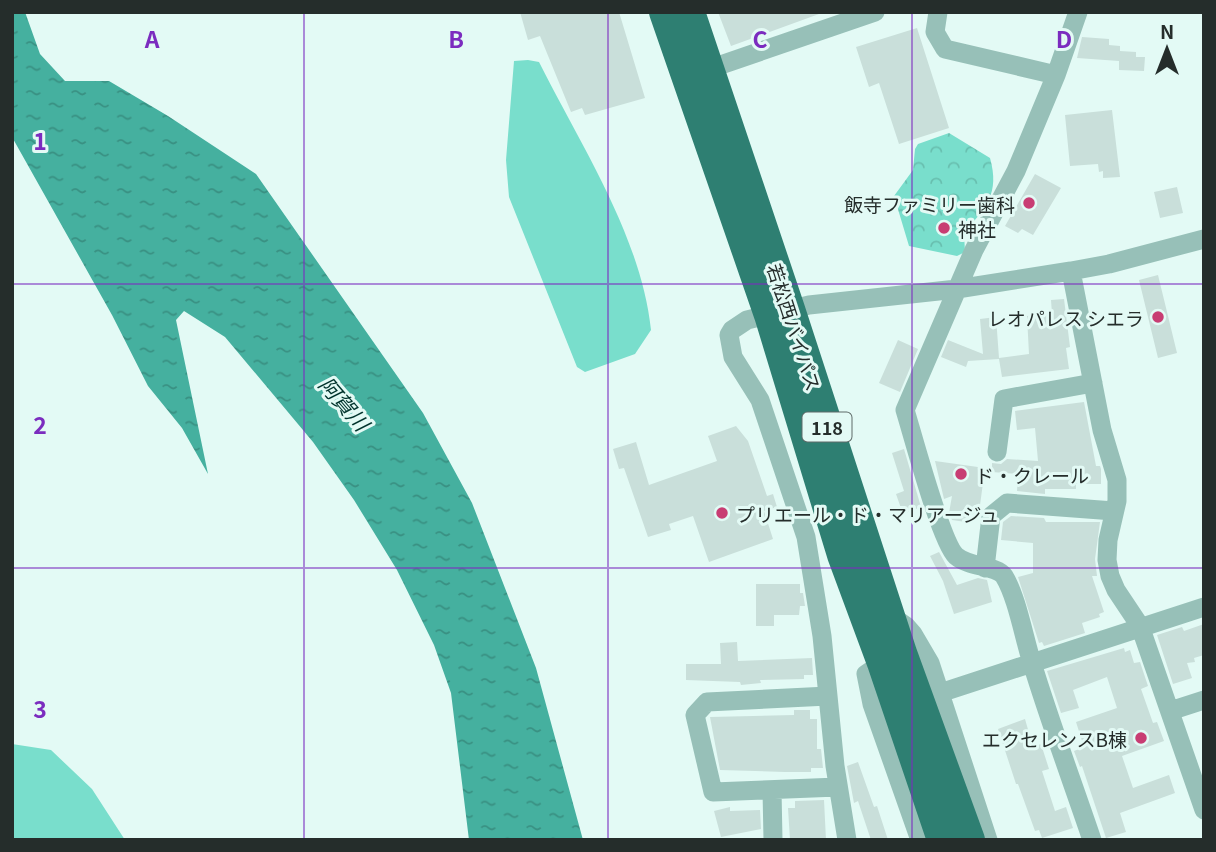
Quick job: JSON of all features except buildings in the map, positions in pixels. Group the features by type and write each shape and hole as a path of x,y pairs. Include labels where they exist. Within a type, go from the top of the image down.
{"highway":[{"name":"若松西バイパス","path":"664,12 779,312 970,840"},
{"name":"若松西バイパス","path":"690,12 779,312 842,555 942,840"}],"street":[{"path":"709,69 875,12"},
{"path":"938,12 935,32 945,49 1056,75"},
{"path":"1078,12 1056,75 1016,171 974,250 905,410 946,539 954,554 970,565 998,570 1003,575 1092,840"},
{"path":"847,840 838,787 822,636 806,537 760,400 733,357 729,335 736,326 747,320 809,305 957,289 1070,271 1109,264 1204,239"},
{"path":"1070,271 1102,430 1117,480 1108,540 1107,560 1110,576 1140,626 1202,802"},
{"path":"997,452 1004,399 1093,383"},
{"path":"985,568 991,516 1007,503 1114,511"},
{"path":"940,693 1204,607"},
{"path":"889,614 913,634 930,663 988,840"},
{"path":"882,663 866,674 872,704 920,840"},
{"path":"828,696 706,702 695,715 713,792 838,787"},
{"path":"1170,710 1204,700"},
{"path":"772,790 773,840"}],"green space":[{"path":"514,61 539,62 607,192 635,260 645,295 651,330 635,354 585,372 577,367 509,197 506,160"},
{"path":"949,133 990,158 993,170 989,199 964,233 965,252 957,256 909,246 894,196 913,170 918,144"},
{"path":"12,744 51,750 92,789 125,840 12,840"}],"water":[{"name":"阿賀川","path":"12,12 25,12 40,54 65,81 109,81 256,174 423,413 472,503 536,668 583,840 469,840 451,693 434,645 397,570 354,500 313,442 225,337 184,311 176,320 208,474 182,428 148,386 112,315 12,137"}],"place":[{"name":"飯寺ファミリー歯科","path":"1029,203"},
{"name":"神社","path":"944,228"},
{"name":"レオパレス シエラ","path":"1158,317"},
{"name":"ド・クレール","path":"961,474"},
{"name":"プリエール・ド・マリアージュ","path":"722,513"},
{"name":"エクセレンスB棟","path":"1141,738"}]}
